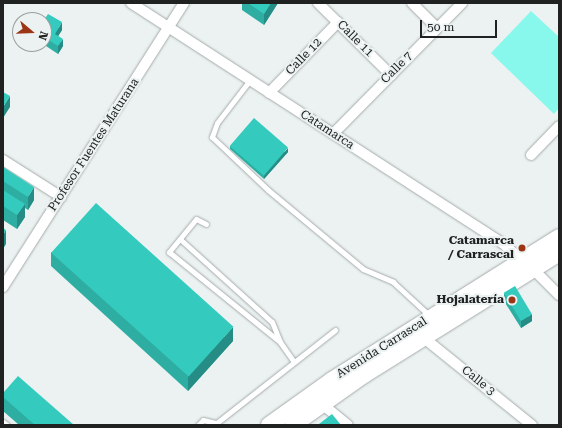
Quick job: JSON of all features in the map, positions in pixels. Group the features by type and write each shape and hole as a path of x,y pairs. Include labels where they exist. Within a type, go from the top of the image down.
{"main road":[{"name":"Avenida Carrascal","path":"293,425 322,404 424,338 527,265 559,237"},
{"name":"Avenida Carrascal","path":"269,425 332,380 431,318 527,265 559,253"}],"street":[{"name":"Catamarca","path":"130,3 506,246 559,295"},
{"name":"Profesor Fuentes Maturana","path":"3,287 184,3"},
{"name":"Calle 11","path":"318,3 391,75"},
{"path":"412,3 437,28"},
{"name":"Calle 7","path":"333,134 462,3"},
{"name":"Calle 12","path":"270,93 338,22"},
{"path":"531,155 557,131"},
{"path":"3,160 61,197"},
{"name":"Calle 3","path":"424,338 532,425"},
{"path":"322,404 348,425"}],"lane":[{"path":"250,80 217,123 212,137 268,190 363,269 393,282 431,318"},
{"path":"206,224 196,219 169,252 280,342"},
{"path":"180,239 272,322 280,342 294,362"},
{"path":"198,425 204,420 215,424 335,330"},
{"path":"3,422 7,425"}],"shaded area":[{"path":"531,11 559,37 559,108 554,114 491,53"}],"building":[{"path":"248,3 271,3 264,14"},
{"path":"52,16 62,22 55,34 63,39 58,46 52,42"},
{"path":"3,92 10,96 3,107"},
{"path":"254,118 288,148 264,175 230,146"},
{"path":"3,167 34,187 28,197 3,181"},
{"path":"3,190 25,204 17,215 3,206"},
{"path":"96,203 233,327 189,377 51,253"},
{"path":"3,228 6,230 3,235"},
{"path":"515,286 532,314 521,321 504,293"},
{"path":"18,376 74,425 35,425 3,397 3,393"},
{"path":"332,414 341,425 319,424"}],"place":[{"name":"Catamarca / Carrascal","path":"522,248"},
{"name":"Hojalatería","path":"512,300"}]}
